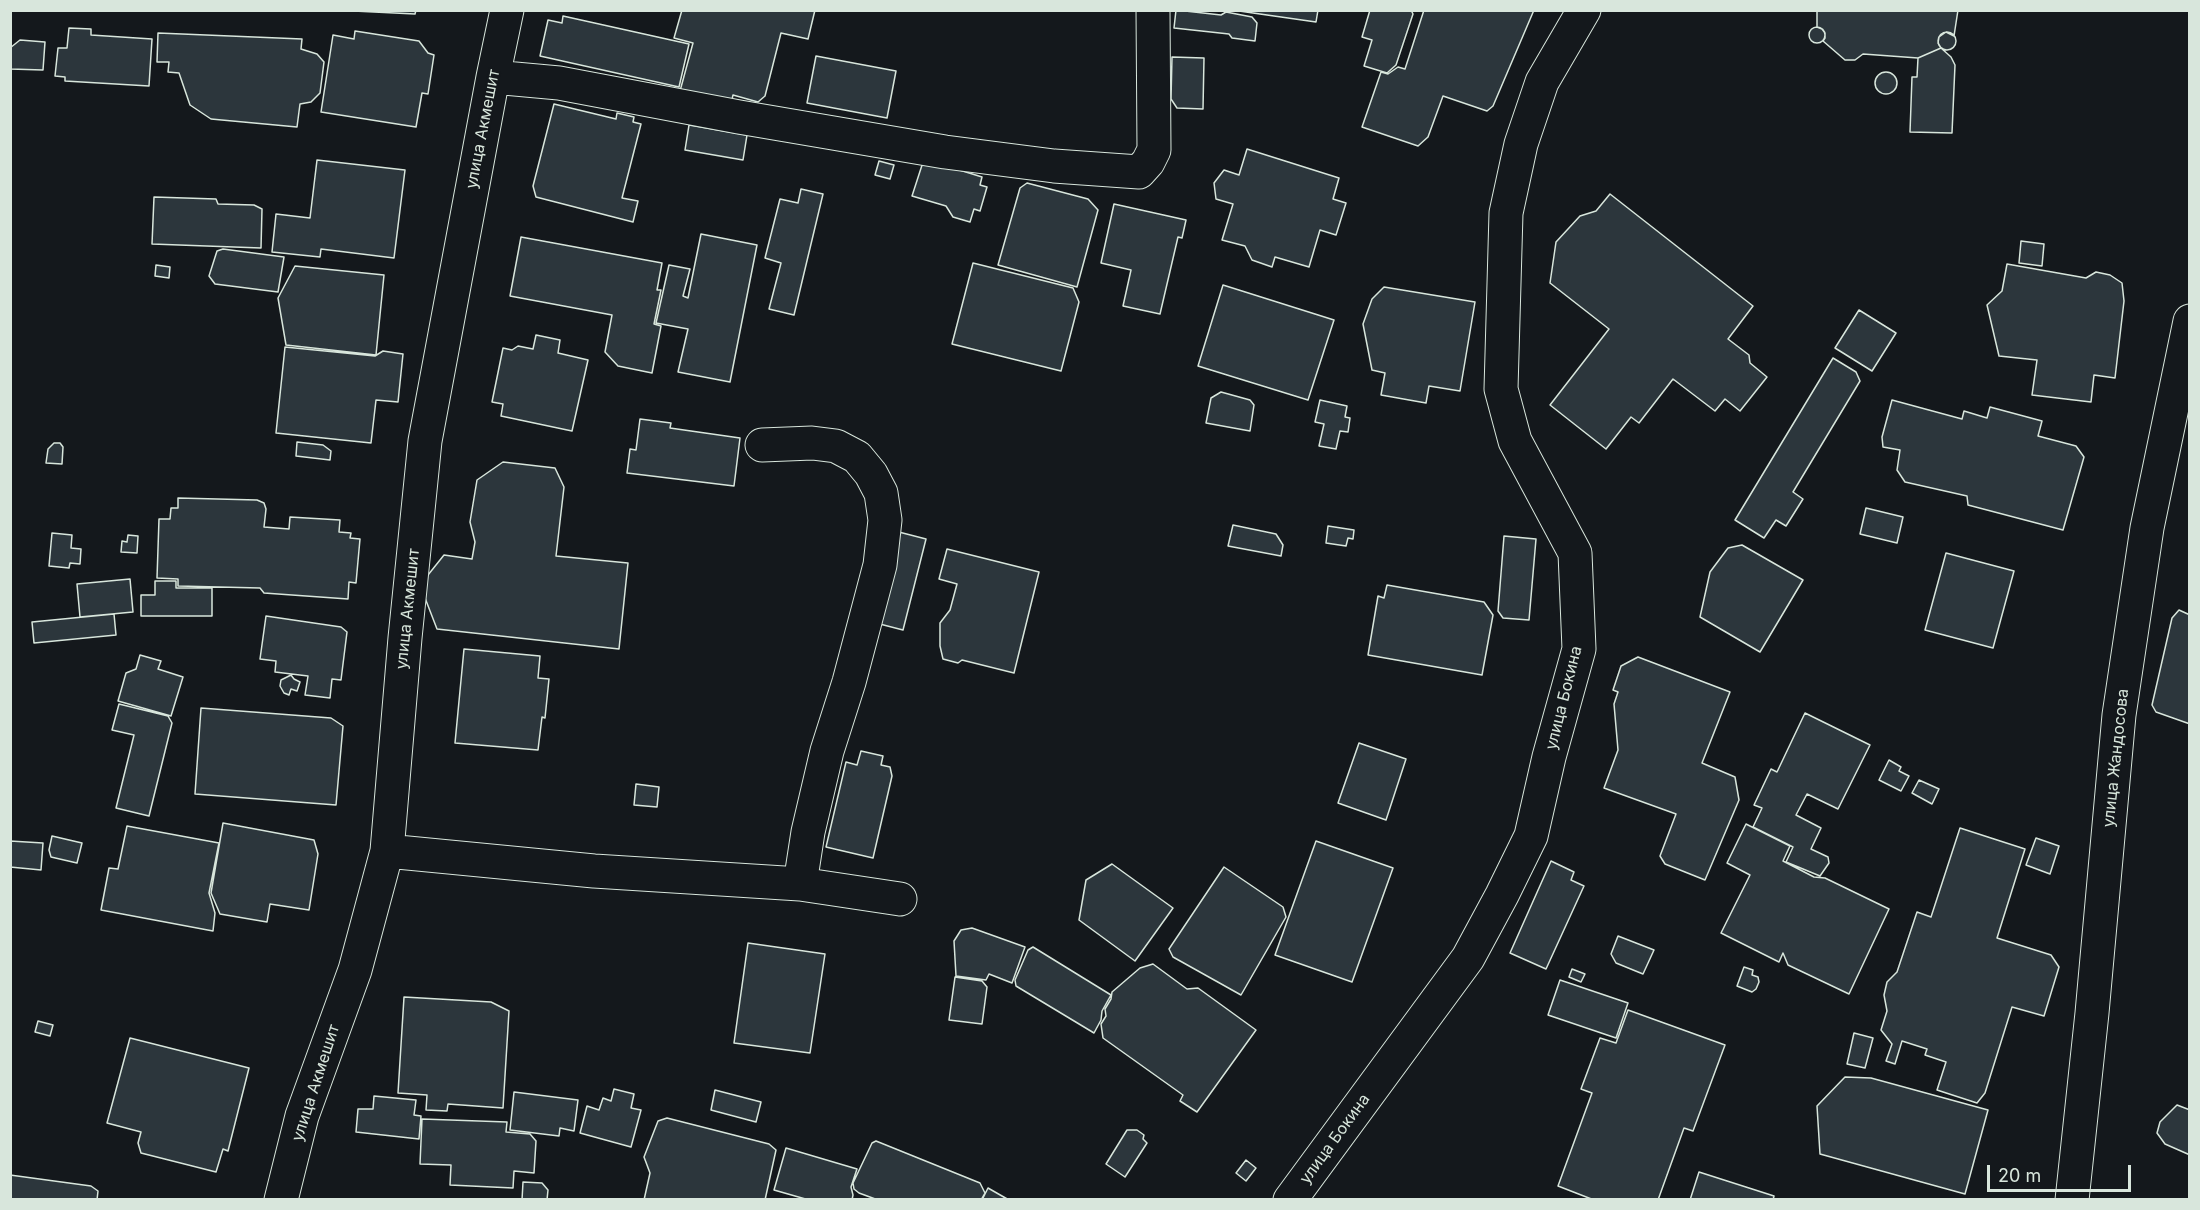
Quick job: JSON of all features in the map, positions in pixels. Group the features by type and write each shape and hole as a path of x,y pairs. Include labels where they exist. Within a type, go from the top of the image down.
{"street":[{"name":"улица Акмешит","path":"281,1200 302,1116 355,970 387,851 425,441 507,10"},
{"path":"493,77 560,84 945,152 1054,166 1139,172 1148,162 1154,150 1153,10"},
{"name":"улица Бокина","path":"1290,1200 1468,958 1502,895 1531,836 1549,757 1579,649 1575,553 1515,441 1501,389 1506,213 1521,144 1542,82 1584,10"},
{"name":"улица Жандосова","path":"2072,1200 2092,1013 2119,715 2146,528 2190,321"},
{"path":"762,445 812,443 836,446 856,457 871,474 881,493 885,520 880,565 849,682 827,751 808,832 800,884"},
{"path":"387,851 594,871 800,884 900,899"}],"building":[{"path":"333,10 416,10 415,14"},
{"path":"682,10 815,10 808,39 781,33 765,96 758,102 733,95 731,104 680,91 693,43 674,38"},
{"path":"1176,10 1221,15 1226,12 1252,17 1257,23 1255,41 1232,38 1229,34 1174,28"},
{"path":"1232,10 1318,10 1316,22"},
{"path":"1370,10 1411,10 1413,14 1396,65 1387,73 1364,66 1372,40 1362,37"},
{"path":"1424,10 1534,10 1493,106 1487,111 1443,96 1428,137 1418,146 1362,127 1381,72 1388,74 1398,67 1405,69"},
{"path":"1817,10 1958,10 1954,36 1946,32 1939,37 1938,43 1941,48 1918,58 1863,54 1855,60 1845,60 1823,41 1825,33 1817,27"},
{"path":"563,16 689,44 679,87 540,56 548,20 562,23"},
{"path":"1814,27 1820,27 1825,35 1823,41 1814,43 1809,38 1809,32"},
{"path":"69,28 91,29 91,35 152,39 149,86 65,81 65,77 55,76 58,48 67,48"},
{"path":"355,31 419,41 428,53 434,55 428,94 422,93 416,127 321,112 333,35 354,39"},
{"path":"1947,32 1953,35 1956,41 1953,47 1947,50 1941,47 1938,41 1941,35"},
{"path":"158,33 302,39 301,49 317,54 324,62 320,93 311,102 300,104 297,127 211,119 190,105 179,73 168,72 169,62 157,62"},
{"path":"20,40 45,42 43,70 10,69 10,48"},
{"path":"1941,48 1951,57 1955,65 1952,133 1910,132 1912,77 1917,77 1918,58"},
{"path":"816,56 896,71 887,118 807,103"},
{"path":"1172,57 1204,58 1203,109 1177,108 1171,99"},
{"path":"1886,72 1894,75 1897,83 1894,91 1886,94 1878,91 1875,83 1878,75"},
{"path":"554,104 616,119 617,113 634,117 633,122 641,124 622,198 638,201 633,222 536,197 533,186"},
{"path":"689,125 747,135 743,160 685,150"},
{"path":"1247,149 1339,178 1333,199 1346,203 1336,235 1320,230 1309,267 1275,257 1272,267 1252,260 1245,246 1222,240 1233,204 1216,199 1214,183 1224,170 1239,175"},
{"path":"924,159 982,177 980,185 987,187 980,211 974,209 970,222 953,217 946,206 912,196"},
{"path":"317,160 405,170 394,258 321,249 320,257 272,252 276,214 310,218"},
{"path":"879,161 894,165 890,179 875,175"},
{"path":"1027,183 1088,199 1098,210 1077,287 998,265 1020,188"},
{"path":"801,189 823,194 794,315 769,309 781,263 765,258 780,199 798,203"},
{"path":"1610,194 1753,306 1728,339 1749,355 1750,363 1767,377 1740,411 1725,399 1715,411 1673,379 1639,423 1631,417 1606,449 1550,405 1609,329 1550,283 1556,242 1580,216 1596,211"},
{"path":"154,197 216,199 218,204 254,205 262,209 261,248 152,244"},
{"path":"1114,204 1186,220 1182,238 1178,237 1160,314 1123,306 1131,270 1101,263"},
{"path":"701,234 757,245 730,382 678,372 688,329 656,323 669,265 690,269 683,296 688,298"},
{"path":"521,237 662,263 657,290 661,290 654,324 661,326 652,373 618,366 605,352 612,315 510,296"},
{"path":"2021,241 2044,244 2042,266 2019,263"},
{"path":"223,249 284,257 278,292 215,284 209,276 217,251"},
{"path":"973,263 1073,288 1079,302 1061,371 952,344"},
{"path":"2007,264 2086,278 2096,272 2110,275 2122,283 2124,301 2115,378 2094,375 2091,402 2032,395 2037,360 1999,356 1987,305 2002,291"},
{"path":"156,265 170,267 169,278 155,276"},
{"path":"295,266 384,275 376,355 286,345 278,298"},
{"path":"1223,285 1334,320 1308,400 1198,366"},
{"path":"1384,287 1475,302 1460,391 1429,386 1426,403 1381,395 1385,373 1372,370 1363,324 1372,299"},
{"path":"1859,310 1896,333 1872,371 1835,348"},
{"path":"536,335 560,340 558,353 588,360 572,431 501,416 503,404 492,402 503,348 512,350 518,346 533,349"},
{"path":"285,347 375,356 383,351 403,354 398,402 376,400 371,443 276,433"},
{"path":"1833,358 1856,372 1860,381 1793,492 1803,499 1786,526 1776,520 1764,538 1735,520"},
{"path":"1221,392 1250,400 1254,405 1250,431 1206,423 1211,398"},
{"path":"1320,400 1347,406 1345,417 1350,418 1348,432 1340,431 1336,449 1319,446 1324,424 1315,422"},
{"path":"1892,400 1962,419 1964,411 1987,418 1990,407 2042,421 2038,436 2076,446 2084,457 2063,530 1968,505 1967,496 1905,482 1897,470 1900,450 1883,447 1882,437"},
{"path":"640,419 671,423 670,428 740,438 734,486 627,473 630,449 636,450"},
{"path":"297,442 323,445 331,451 330,460 296,456"},
{"path":"54,443 60,443 63,447 62,464 46,463 48,449"},
{"path":"503,462 555,468 564,487 556,556 628,563 619,649 437,629 420,585 444,555 472,559 475,542 470,522 477,480"},
{"path":"178,498 257,500 264,503 266,509 264,527 289,529 290,517 340,520 339,532 351,533 350,538 360,539 356,583 349,582 348,599 264,593 260,588 178,586 178,579 157,578 159,519 170,519 171,508 178,508"},
{"path":"1866,508 1903,517 1897,543 1860,534"},
{"path":"1233,525 1276,534 1283,545 1281,556 1228,546"},
{"path":"1328,526 1354,530 1353,539 1348,538 1346,546 1326,543"},
{"path":"895,531 926,539 903,630 872,622"},
{"path":"52,533 72,535 71,548 81,549 80,564 70,563 69,568 49,566"},
{"path":"128,535 138,536 137,553 121,552 122,541 127,542"},
{"path":"1504,536 1536,539 1529,620 1503,618 1498,611"},
{"path":"1742,545 1803,580 1760,652 1700,617 1710,572 1728,548"},
{"path":"947,549 1039,572 1014,673 962,660 958,663 943,659 940,646 940,623 950,610 957,584 939,579"},
{"path":"1946,553 2014,571 1993,648 1925,630"},
{"path":"130,579 133,612 80,617 77,584"},
{"path":"155,581 176,581 176,588 212,588 212,616 141,616 141,595 155,595"},
{"path":"1387,585 1484,602 1493,615 1482,675 1368,655 1378,596 1384,598"},
{"path":"2179,610 2190,615 2190,724 2156,712 2152,705 2172,618"},
{"path":"114,614 116,635 34,643 32,622"},
{"path":"266,616 341,627 347,632 341,680 332,679 330,698 305,695 308,676 275,672 276,661 260,659"},
{"path":"464,649 540,656 538,678 549,679 545,718 542,717 538,750 455,743"},
{"path":"140,655 161,661 158,669 183,677 171,716 118,701 126,673 136,669"},
{"path":"1638,657 1730,692 1702,763 1735,777 1739,800 1705,880 1665,864 1660,856 1676,814 1604,788 1618,750 1614,704 1618,692 1613,690 1621,666"},
{"path":"291,675 300,682 297,691 291,689 289,695 284,693 280,686 281,680"},
{"path":"119,704 168,716 172,723 149,816 116,808 134,735 112,730"},
{"path":"201,708 331,718 343,726 336,805 195,794"},
{"path":"1805,713 1870,745 1838,809 1807,794 1796,815 1821,828 1811,849 1828,857 1829,863 1820,876 1786,862 1793,847 1753,827 1762,808 1754,805 1771,769 1777,772"},
{"path":"1359,743 1406,759 1386,820 1338,803"},
{"path":"861,751 883,756 881,765 890,767 892,776 873,858 826,847 846,762 857,765"},
{"path":"1889,760 1901,767 1899,771 1909,776 1901,791 1879,780"},
{"path":"1919,780 1939,789 1932,804 1912,793"},
{"path":"636,784 659,787 657,807 634,805"},
{"path":"223,823 314,840 318,854 309,910 270,904 267,922 220,914 211,893"},
{"path":"1746,824 1790,846 1783,861 1814,877 1825,878 1889,909 1849,994 1788,965 1783,953 1779,962 1721,933 1750,875 1727,863"},
{"path":"127,826 219,843 209,893 215,913 213,931 101,910 109,868 118,869"},
{"path":"1960,828 2025,849 1997,938 2051,955 2059,967 2044,1016 2012,1007 1985,1093 1977,1103 1937,1090 1946,1062 1925,1055 1927,1049 1902,1041 1895,1064 1886,1061 1892,1044 1881,1030 1887,1011 1884,995 1887,982 1897,972 1917,912 1931,917"},
{"path":"52,836 82,843 77,863 51,857 49,850"},
{"path":"2036,838 2059,846 2050,874 2026,865"},
{"path":"10,841 43,843 41,870 10,867"},
{"path":"1316,841 1393,868 1352,982 1275,955"},
{"path":"1551,861 1574,872 1571,880 1584,886 1546,969 1510,953"},
{"path":"1112,864 1173,908 1135,961 1079,920 1086,880"},
{"path":"1224,867 1283,907 1286,917 1241,995 1173,957 1169,949"},
{"path":"972,928 1025,947 1012,983 989,974 986,980 956,976 954,941 961,930"},
{"path":"1618,936 1654,950 1643,974 1616,963 1611,954"},
{"path":"748,943 825,954 810,1053 734,1043"},
{"path":"1033,947 1111,995 1094,1033 1016,986 1015,980 1028,950"},
{"path":"1153,964 1187,989 1198,988 1256,1030 1197,1112 1180,1101 1183,1095 1103,1038 1101,1024 1106,1016 1105,1009 1112,992 1140,968"},
{"path":"1744,967 1753,970 1752,975 1758,977 1759,982 1752,992 1737,986"},
{"path":"1572,969 1585,974 1581,982 1569,977"},
{"path":"955,977 982,981 987,987 982,1024 949,1020"},
{"path":"1560,980 1628,1003 1616,1038 1548,1015"},
{"path":"404,997 491,1002 509,1011 503,1108 448,1104 447,1111 426,1110 427,1095 398,1093"},
{"path":"1628,1010 1725,1045 1693,1131 1684,1128 1658,1200 1594,1200 1558,1186 1592,1093 1581,1089 1600,1038 1616,1043"},
{"path":"38,1021 53,1025 50,1036 35,1032"},
{"path":"1854,1033 1873,1038 1865,1068 1847,1064"},
{"path":"130,1038 249,1068 228,1151 223,1149 216,1172 141,1153 138,1143 141,1132 107,1123"},
{"path":"1845,1077 1871,1078 1988,1110 1965,1194 1820,1154 1817,1106"},
{"path":"614,1089 634,1094 631,1108 641,1110 631,1147 580,1133 587,1106 599,1110 603,1098 611,1101"},
{"path":"715,1090 761,1102 756,1122 711,1110"},
{"path":"514,1092 578,1100 574,1131 560,1128 559,1136 510,1130"},
{"path":"374,1096 416,1100 414,1115 421,1116 419,1139 356,1132 358,1109 373,1109"},
{"path":"2177,1105 2190,1110 2190,1155 2165,1144 2157,1133 2160,1122"},
{"path":"667,1118 769,1144 776,1150 765,1200 644,1200 650,1173 644,1157 658,1121"},
{"path":"422,1119 507,1122 506,1132 530,1134 536,1141 534,1173 514,1171 513,1188 450,1185 451,1165 420,1164"},
{"path":"1127,1130 1137,1130 1144,1135 1143,1139 1147,1143 1125,1177 1106,1164"},
{"path":"876,1141 980,1183 985,1193 981,1200 878,1200 859,1193 854,1189 853,1183 872,1143"},
{"path":"786,1148 857,1169 851,1187 852,1200 809,1200 774,1190"},
{"path":"1246,1160 1256,1168 1246,1181 1236,1173"},
{"path":"1699,1172 1774,1196 1773,1200 1690,1200"},
{"path":"10,1175 91,1186 98,1191 97,1200 10,1200"},
{"path":"523,1182 542,1183 548,1190 547,1200 522,1200"},
{"path":"988,1188 1009,1200 982,1200"}]}
